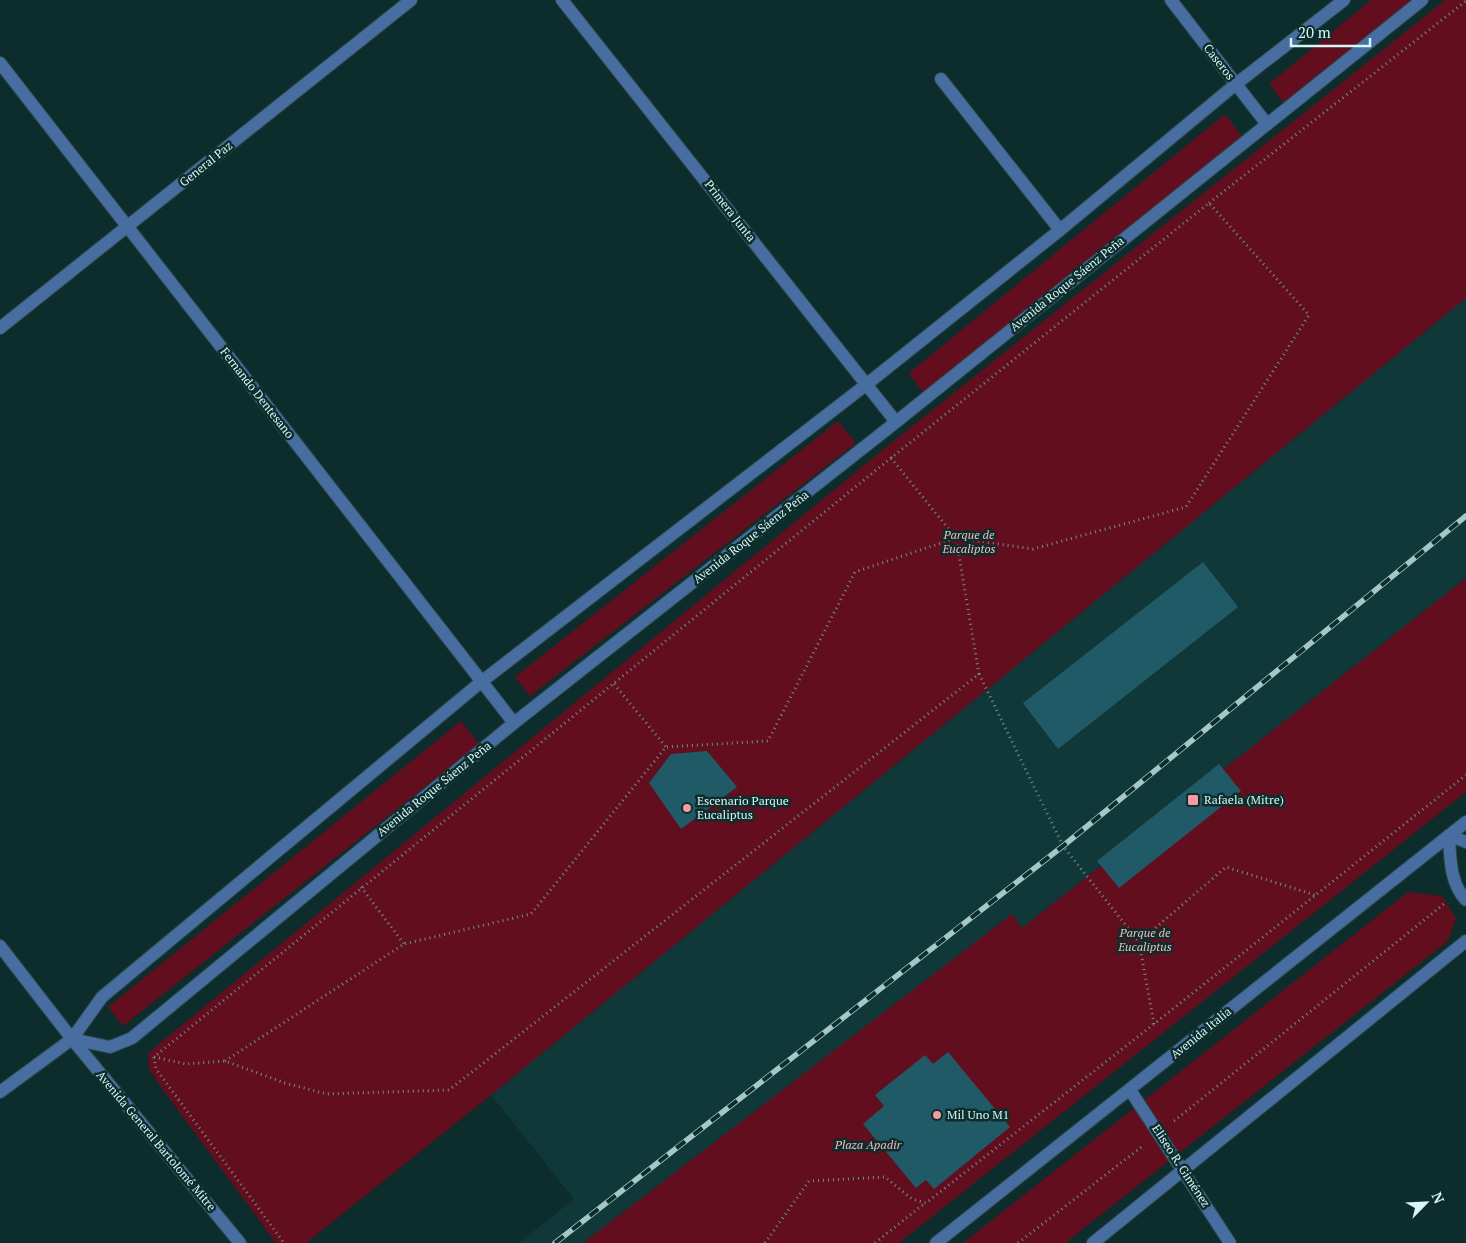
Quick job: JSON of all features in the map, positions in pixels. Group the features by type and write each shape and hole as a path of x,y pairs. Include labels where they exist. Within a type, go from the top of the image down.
{"street":[{"name":"General Paz","path":"0,328 411,0"},
{"name":"Primera Junta","path":"562,0 896,422"},
{"name":"Caseros","path":"1171,0 1266,123"},
{"path":"0,1092 72,1039 102,997 481,682 867,384 1060,230 1236,84 1344,0"},
{"name":"Avenida Roque Sáenz Peña","path":"72,1039 110,1047 132,1038 514,723 896,422 1266,123 1422,0"},
{"name":"Fernando Dentesano","path":"0,63 514,723"},
{"path":"941,79 1060,230"},
{"name":"Avenida Italia","path":"936,1243 1466,822"},
{"path":"1462,896 1450,861 1449,835 1466,842"},
{"path":"1093,1243 1466,941"},
{"name":"Avenida General Bartolomé Mitre","path":"0,946 72,1039 240,1243"},
{"name":"Eliseo R. Giménez","path":"1130,1090 1230,1243"}],"path":[{"path":"154,1057 891,458 1209,203 1466,1"},
{"path":"226,1061 404,944 531,914 666,747 768,741 855,572 956,538 1033,549 1186,507 1309,315 1209,203"},
{"path":"891,458 956,538 979,674 1063,846 1139,942 1154,1024"},
{"path":"154,1057 186,1064 226,1061 285,1083 327,1094 449,1090 979,674"},
{"path":"614,684 666,747"},
{"path":"875,1243 1154,1024 1466,775"},
{"path":"1139,942 1226,867 1315,895"},
{"path":"361,887 404,944"},
{"path":"1018,1243 1462,896"},
{"path":"154,1057 156,1070 284,1243"},
{"path":"765,1243 809,1180 885,1178 912,1199 926,1203"}],"shaded area":[{"path":"1466,298 1466,578 1022,928 1012,915 583,1243 519,1243 574,1199 491,1095"}],"green space":[{"path":"1371,0 1412,0 1284,103 1269,84"},
{"name":"Parque de Eucaliptos","path":"1445,0 1466,0 1466,298 491,1095 306,1243 276,1243 158,1083 149,1068 148,1053 896,439"},
{"path":"1225,114 1243,138 923,393 909,373"},
{"path":"838,421 856,443 530,696 515,677"},
{"path":"1466,578 1466,792 899,1243 583,1243 1012,914 1022,928"},
{"path":"461,721 479,744 123,1026 108,1007"},
{"path":"1408,892 1442,896 1456,918 1448,941 1065,1243 963,1243"}],"building":[{"path":"1203,562 1238,607 1058,749 1023,703"},
{"name":"Escenario Parque Eucaliptus","path":"707,751 737,787 681,829 649,783 671,754"},
{"path":"1219,764 1241,791 1119,888 1097,861"},
{"name":"Mil Uno M1","path":"948,1052 1010,1127 934,1189 926,1180 916,1188 863,1124 884,1106 875,1095 925,1055 933,1064"}],"railway":[{"path":"555,1243 1063,846 1466,516"}],"place":[{"name":"Rafaela (Mitre)","path":"1193,800"},
{"name":"Escenario Parque Eucaliptus","path":"687,808"},
{"name":"Mil Uno M1","path":"937,1115"}],"park label":[{"name":"Parque de Eucaliptus","path":"1145,940"},
{"name":"Plaza Apadir","path":"868,1145"}]}
